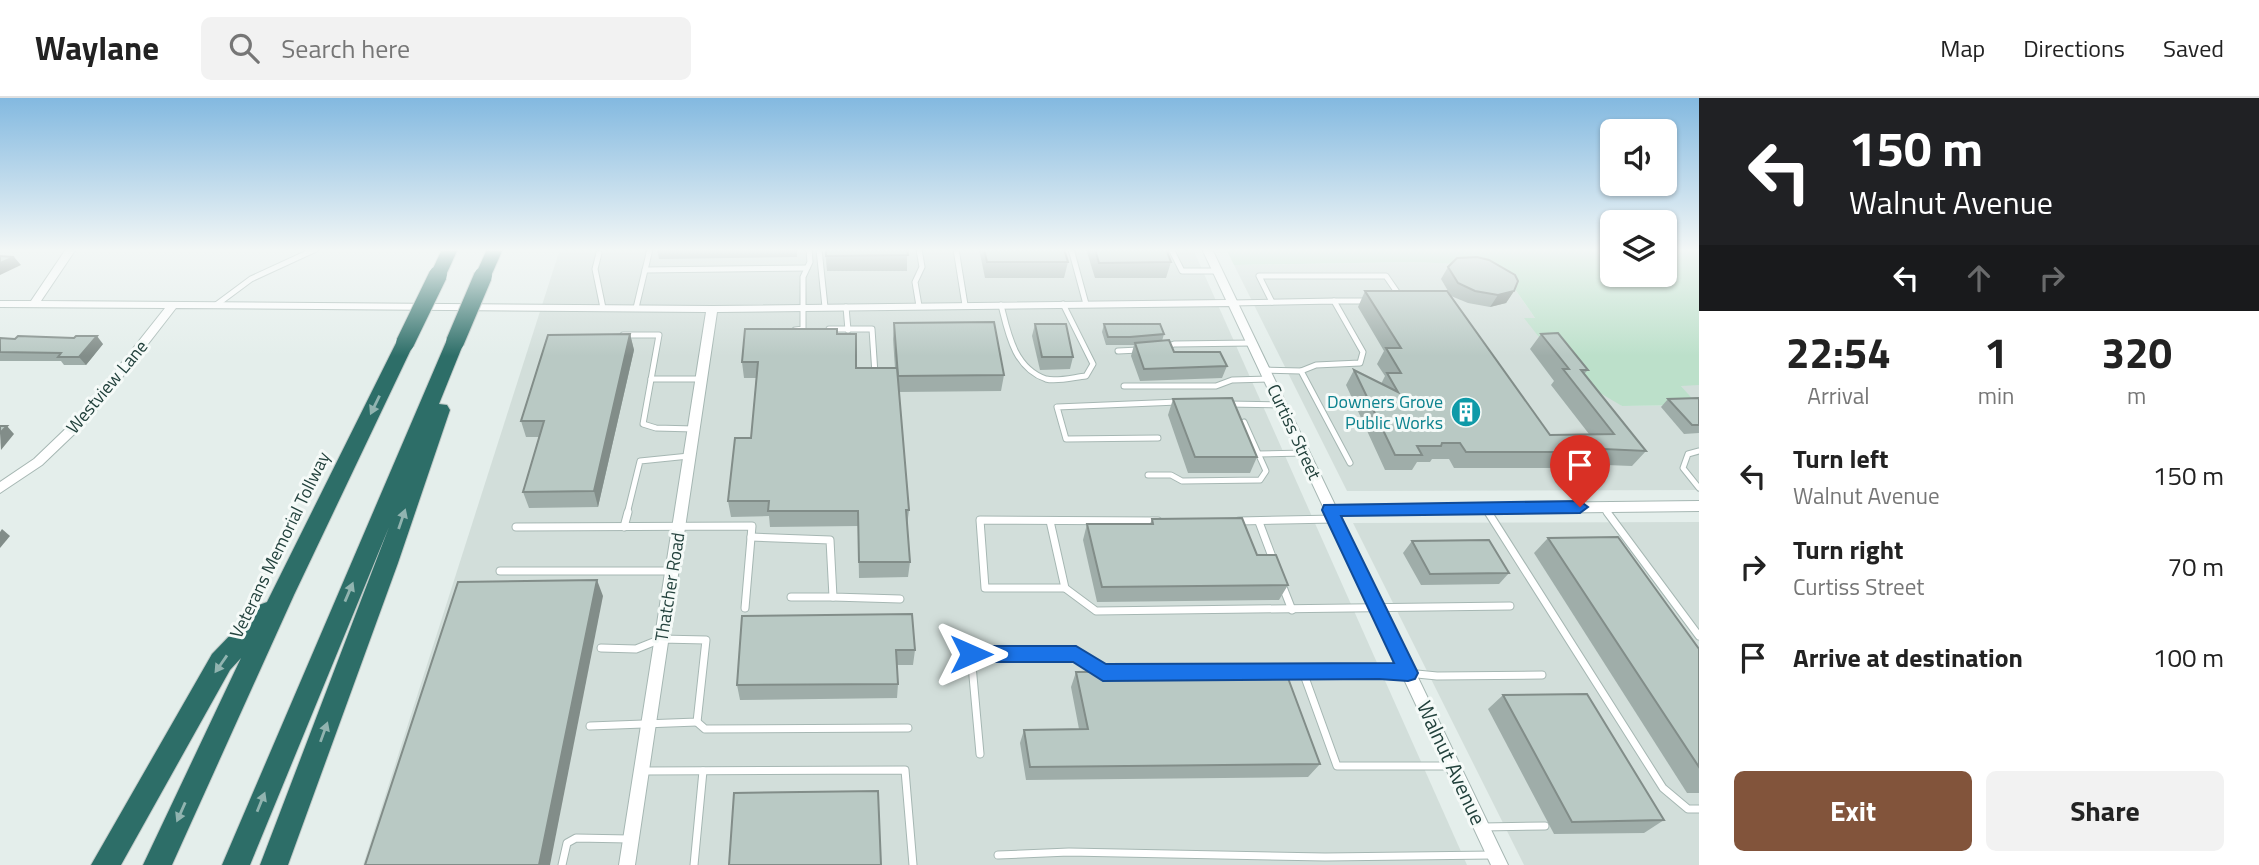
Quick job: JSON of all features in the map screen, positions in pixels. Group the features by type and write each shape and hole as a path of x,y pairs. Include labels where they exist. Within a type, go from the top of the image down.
{"highway":[{"name":"Veterans Memorial Tollway","path":"157,865 282,595 433,285"},
{"path":"236,865 479,285"},
{"path":"274,865 440,413 443,371"},
{"path":"105,865 221,662 282,595"}],"street":[{"path":"34,304 47,285"},
{"name":"Curtiss Street","path":"1223,285 1332,514"},
{"path":"0,304 712,309 1232,303"},
{"name":"Westview Lane","path":"0,488 38,463 85,417 173,305"},
{"name":"Thatcher Road","path":"627,865 712,309"},
{"path":"1332,514 1485,508 1699,506"},
{"name":"Walnut Avenue","path":"1332,514 1497,860"}],"lane":[{"path":"216,305 237,285"},
{"path":"598,285 603,308"},
{"path":"636,309 642,285"},
{"path":"803,285 803,329"},
{"path":"823,285 825,307"},
{"path":"915,285 919,306"},
{"path":"962,285 965,305"},
{"path":"1081,285 1086,304"},
{"path":"1263,285 1272,302"},
{"path":"1389,300 1403,300 1392,285"},
{"path":"1232,303 1375,300"},
{"path":"1124,386 1216,386 1231,380 1301,371 1316,365 1360,363 1363,352 1334,301"},
{"path":"1001,305 1011,346 1023,362 1046,379 1086,376 1093,364 1087,344 1070,324 1063,304"},
{"path":"846,307 848,330"},
{"path":"790,330 814,329"},
{"path":"825,329 872,330 875,375"},
{"path":"609,335 660,335 643,424 656,428 694,429"},
{"path":"1159,349 1174,344 1252,343"},
{"path":"1118,351 1145,350"},
{"path":"1301,371 1350,463"},
{"path":"652,379 701,379"},
{"path":"1158,439 1066,439 1057,407 1187,402"},
{"path":"1221,403 1282,405"},
{"path":"1147,475 1171,475 1182,481 1260,480 1266,471 1244,422"},
{"path":"1699,451 1688,454 1683,468 1699,488"},
{"path":"1258,454 1305,453"},
{"path":"624,527 640,461 690,456"},
{"path":"1603,507 1699,636"},
{"path":"1485,508 1663,788 1688,809 1699,809"},
{"path":"1231,521 1259,522 1332,514"},
{"path":"1161,521 980,520 985,589 1065,588 1096,611 1510,606"},
{"path":"1050,520 1065,588"},
{"path":"1259,522 1292,610"},
{"path":"516,527 752,526 745,608"},
{"path":"751,537 830,540 833,597"},
{"path":"500,571 672,571"},
{"path":"791,597 900,599"},
{"path":"601,648 636,649 662,639 706,640 698,722"},
{"path":"980,754 971,654 1076,654 1103,673 1116,673"},
{"path":"1263,672 1379,670 1437,676 1542,674"},
{"path":"1303,672 1337,766 1452,766"},
{"path":"590,726 698,722 705,729 908,728"},
{"path":"642,771 905,770 913,865"},
{"path":"694,865 704,771"},
{"path":"1481,827 1545,826"},
{"path":"562,865 567,843 576,838 631,839"},
{"path":"998,855 1069,852 1497,860"}],"shaded area":[{"path":"549,285 1209,285 1467,865 363,865"},
{"path":"1244,285 1512,285 1535,318 1525,318 1622,406 1697,405 1680,385 1699,385 1699,490 1347,491"},
{"path":"1699,522 1699,865 1524,865 1353,523"}],"green space":[{"path":"1512,285 1677,287 1677,285 1699,285 1699,385 1681,386 1698,405 1622,406 1568,374 1524,318 1535,318"}],"building":[{"path":"1462,285 1516,285 1514,291 1498,295 1475,291"},
{"path":"1365,291 1447,291 1550,435 1614,434 1563,369 1569,369 1541,334 1558,333 1588,370 1581,370 1646,451 1561,447 1564,452 1466,452 1460,443 1442,443 1441,446 1417,446 1422,455 1395,455 1354,370 1398,392 1387,373 1401,373 1386,348 1401,348"},
{"path":"994,322 1004,375 898,376 894,323"},
{"path":"1035,324 1066,324 1073,357 1042,357"},
{"path":"1104,324 1160,324 1164,334 1108,337"},
{"path":"745,329 837,329 837,334 856,334 856,368 897,368 909,510 906,510 910,562 859,562 858,511 768,511 769,501 728,501 735,438 751,438 758,362 742,362"},
{"path":"630,334 594,491 523,492 544,421 521,421 548,335"},
{"path":"18,336 97,336 79,357 58,357 61,353 0,352 0,338 15,339"},
{"path":"1169,340 1174,352 1220,352 1227,366 1144,369 1135,343"},
{"path":"1232,398 1257,457 1195,457 1173,399"},
{"path":"1699,398 1699,425 1692,425 1668,399"},
{"path":"1242,518 1257,555 1276,555 1288,585 1102,587 1087,524 1153,524 1152,519"},
{"path":"1618,537 1699,649 1699,767 1548,538"},
{"path":"1489,540 1509,573 1430,574 1412,541"},
{"path":"597,580 539,865 365,865 458,582"},
{"path":"912,614 915,650 896,650 898,684 737,685 742,616"},
{"path":"1285,670 1320,764 1030,767 1024,730 1088,729 1076,672"},
{"path":"1587,694 1664,820 1572,822 1503,695"},
{"path":"878,791 881,865 729,865 734,793"}],"place":[{"name":"Downers Grove Public Works","path":"1466,412"}],"route":[{"path":"971,654 1076,654 1103,673 1379,670 1408,673 1330,510 1580,507"}]}
